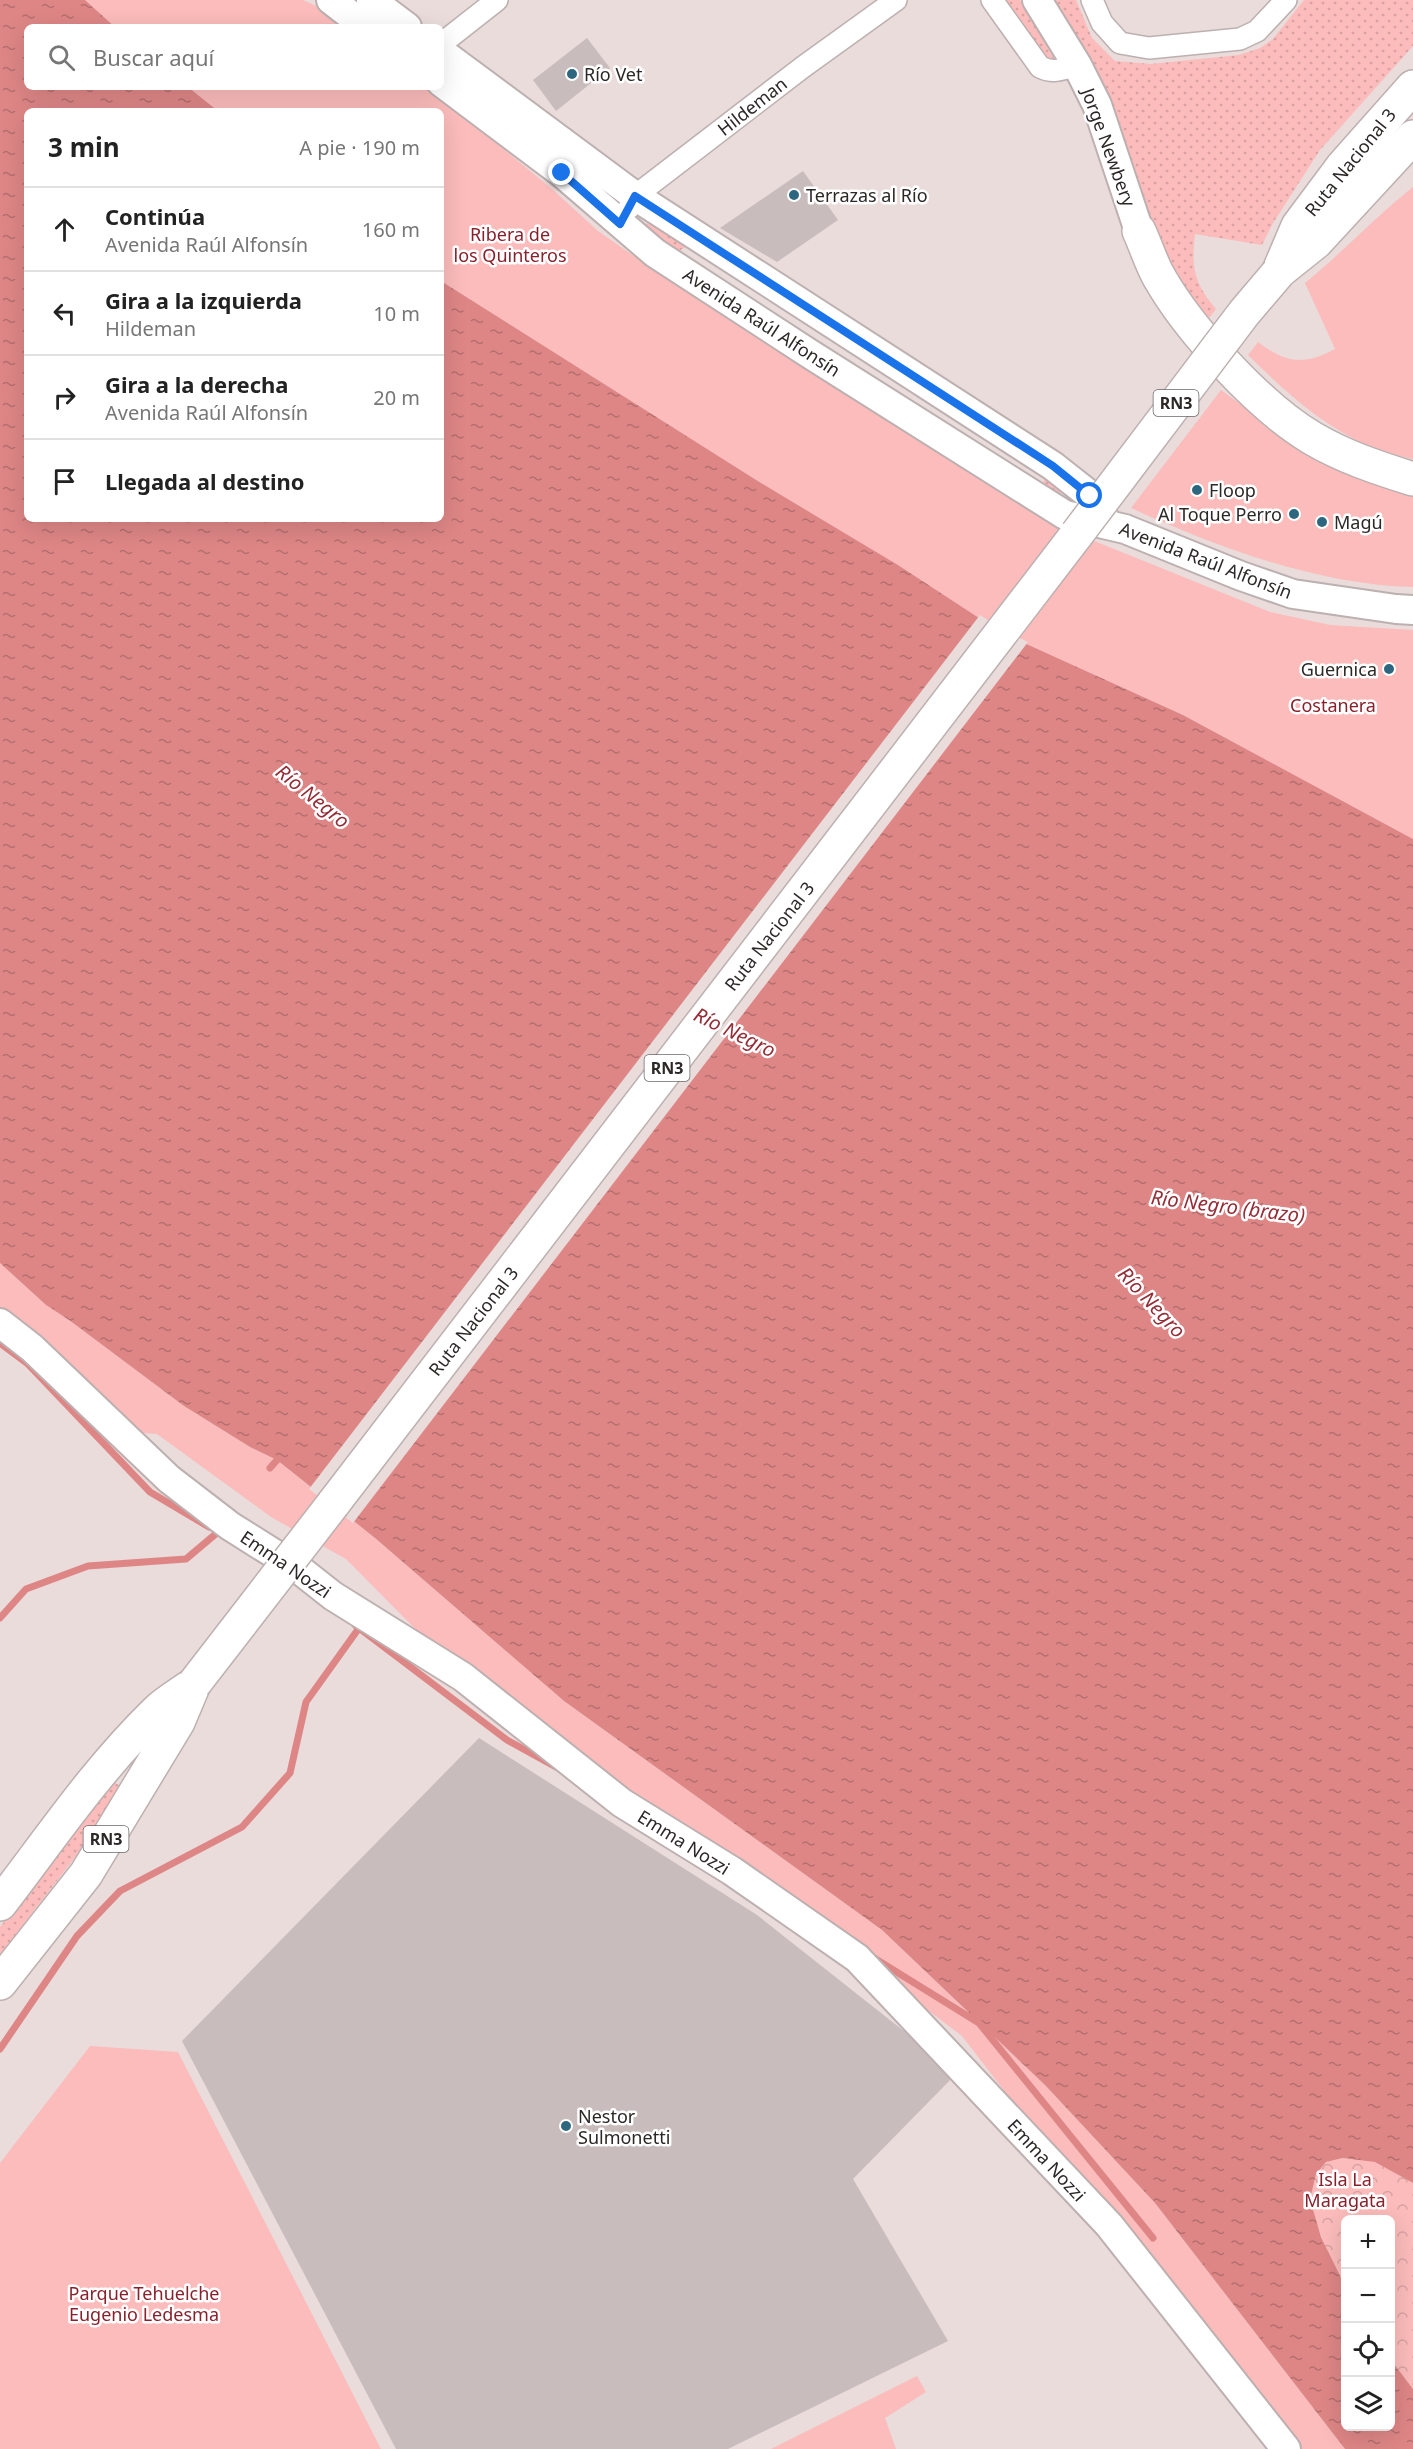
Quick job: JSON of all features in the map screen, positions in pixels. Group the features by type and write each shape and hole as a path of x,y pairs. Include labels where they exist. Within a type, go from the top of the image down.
{"highway":[{"name":"Ruta Nacional 3","path":"1278,273 1298,226 1342,167 1413,87"},
{"name":"Ruta Nacional 3","path":"194,1684 1002,633 1244,313 1278,273 1316,242 1413,137"},
{"path":"1365,188 1413,164"},
{"path":"1139,231 1160,277 1186,316 1225,363 1272,407 1311,438 1364,464 1413,479"},
{"name":"RN3","path":"0,1904 118,1753 158,1709 194,1684"},
{"name":"RN3","path":"0,1983 86,1874 178,1722 194,1684"}],"main road":[{"path":"331,0 362,24"},
{"path":"371,0 403,24"},
{"name":"Jorge Newbery","path":"1037,0 1077,65 1097,105 1139,231"},
{"name":"Avenida Raúl Alfonsín","path":"444,53 635,196 1053,466 1090,496 1107,523"},
{"name":"Avenida Raúl Alfonsín","path":"444,84 562,173 655,253 1065,515 1107,523 1293,594 1413,610"},
{"name":"Emma Nozzi","path":"0,1323 32,1348 170,1479 230,1526 300,1570 333,1596 463,1677 622,1803 732,1871 857,1958 1108,2226 1286,2449"}],"street":[{"path":"444,42 497,0"},
{"name":"Hildeman","path":"620,224 635,196 803,67 896,0"},
{"name":"Jorge Newbery","path":"992,0 1040,67 1055,72 1077,65"},
{"path":"1092,0 1102,23 1120,43 1149,48 1240,39 1257,31 1286,0"}],"green space":[{"path":"85,0 303,0 325,10 344,24 112,24"},
{"path":"998,0 1020,0 1055,61 1053,68"},
{"path":"1049,0 1076,0 1092,38 1115,61 1151,64 1239,55 1260,48 1273,39 1304,0 1413,0 1413,46 1320,150 1273,223 1262,245 1195,234 1196,274 1203,291 1216,309 1209,318 1173,272"},
{"name":"Ribera de los Quinteros","path":"192,90 432,90 552,189 598,231 661,275 1077,534 1270,612 1330,625 1413,630 1413,839 1183,715 1002,633 898,565 761,483 444,283 444,108 214,108"},
{"path":"1413,187 1413,459 1365,444 1343,433 1303,405 1248,355 1258,342 1277,354 1295,360 1314,358 1335,349 1305,283"},
{"path":"651,222 1063,487 1063,492 1058,493 1043,486 1044,477 687,246 674,254 646,230 646,224"},
{"path":"1221,390 1302,449 1413,495 1413,587 1377,585 1341,579 1269,561 1198,537 1131,508"},
{"path":"0,1263 46,1305 184,1406 250,1447 277,1460 375,1538 564,1701 882,1930 1045,2085 1155,2203 1345,2449 1300,2449 1132,2236 1019,2110 962,2036 746,1872 463,1677 346,1559 271,1517 157,1434 129,1432 0,1310"},
{"path":"113,1781 121,1787 118,1801 0,1955 0,1927"},
{"name":"Parque Tehuelche Eugenio Ledesma","path":"90,2046 178,2052 381,2449 0,2449 0,2163"},
{"name":"Isla La Maragata","path":"1343,2158 1375,2161 1413,2183 1413,2389 1395,2365 1395,2215 1341,2215 1341,2278 1324,2242 1313,2207 1312,2190 1316,2175 1329,2161"},
{"path":"917,2376 926,2392 885,2418 896,2449 771,2449"}],"water":[{"path":"0,0 85,0 112,24 24,24 24,90 192,90 214,108 24,108 24,522 444,522 444,283 761,483 898,565 1002,633 1183,715 1413,839 1413,2183 1375,2162 1343,2158 1326,2162 1316,2174 1310,2199 1321,2237 1341,2278 1341,2431 1395,2431 1395,2365 1413,2389 1413,2449 1345,2449 1155,2203 1045,2085 882,1930 564,1701 375,1538 277,1460 250,1447 184,1406 46,1305 0,1263"}],"pier":[{"path":"980,615 1028,642 353,1523 309,1489"}],"building":[{"name":"Río Vet","path":"587,38 610,68 556,111 533,80"},
{"name":"Terrazas al Río","path":"803,171 838,220 777,262 720,228"},
{"name":"Nestor Sulmonetti","path":"479,1738 757,1915 957,2073 853,2179 948,2341 728,2449 396,2449 182,2041"}],"waterway":[{"path":"0,1343 28,1364 150,1492 209,1527"},
{"path":"270,1468 277,1460"},
{"path":"0,1618 26,1589 88,1566 186,1559 218,1532"},
{"path":"355,1625 507,1740 556,1767"},
{"path":"0,2049 77,1936 120,1891 242,1827 290,1773 306,1702 359,1628"},
{"path":"874,1958 979,2023 1153,2238"}],"place":[{"name":"Río Vet","path":"572,74"},
{"name":"Terrazas al Río","path":"794,195"},
{"name":"Floop","path":"1197,490"},
{"name":"Al Toque Perro","path":"1294,514"},
{"name":"Magú","path":"1322,522"},
{"name":"Guernica","path":"1389,669"},
{"name":"Nestor Sulmonetti","path":"566,2126"}],"route":[{"path":"562,173 620,224 635,196 1053,466 1090,496"}],"park label":[{"name":"Costanera","path":"1333,705"}],"water label":[{"name":"Río Negro","path":"313,796"},
{"name":"Río Negro","path":"735,1032"},
{"name":"Río Negro (brazo)","path":"1228,1206"},
{"name":"Río Negro","path":"1152,1302"}]}
